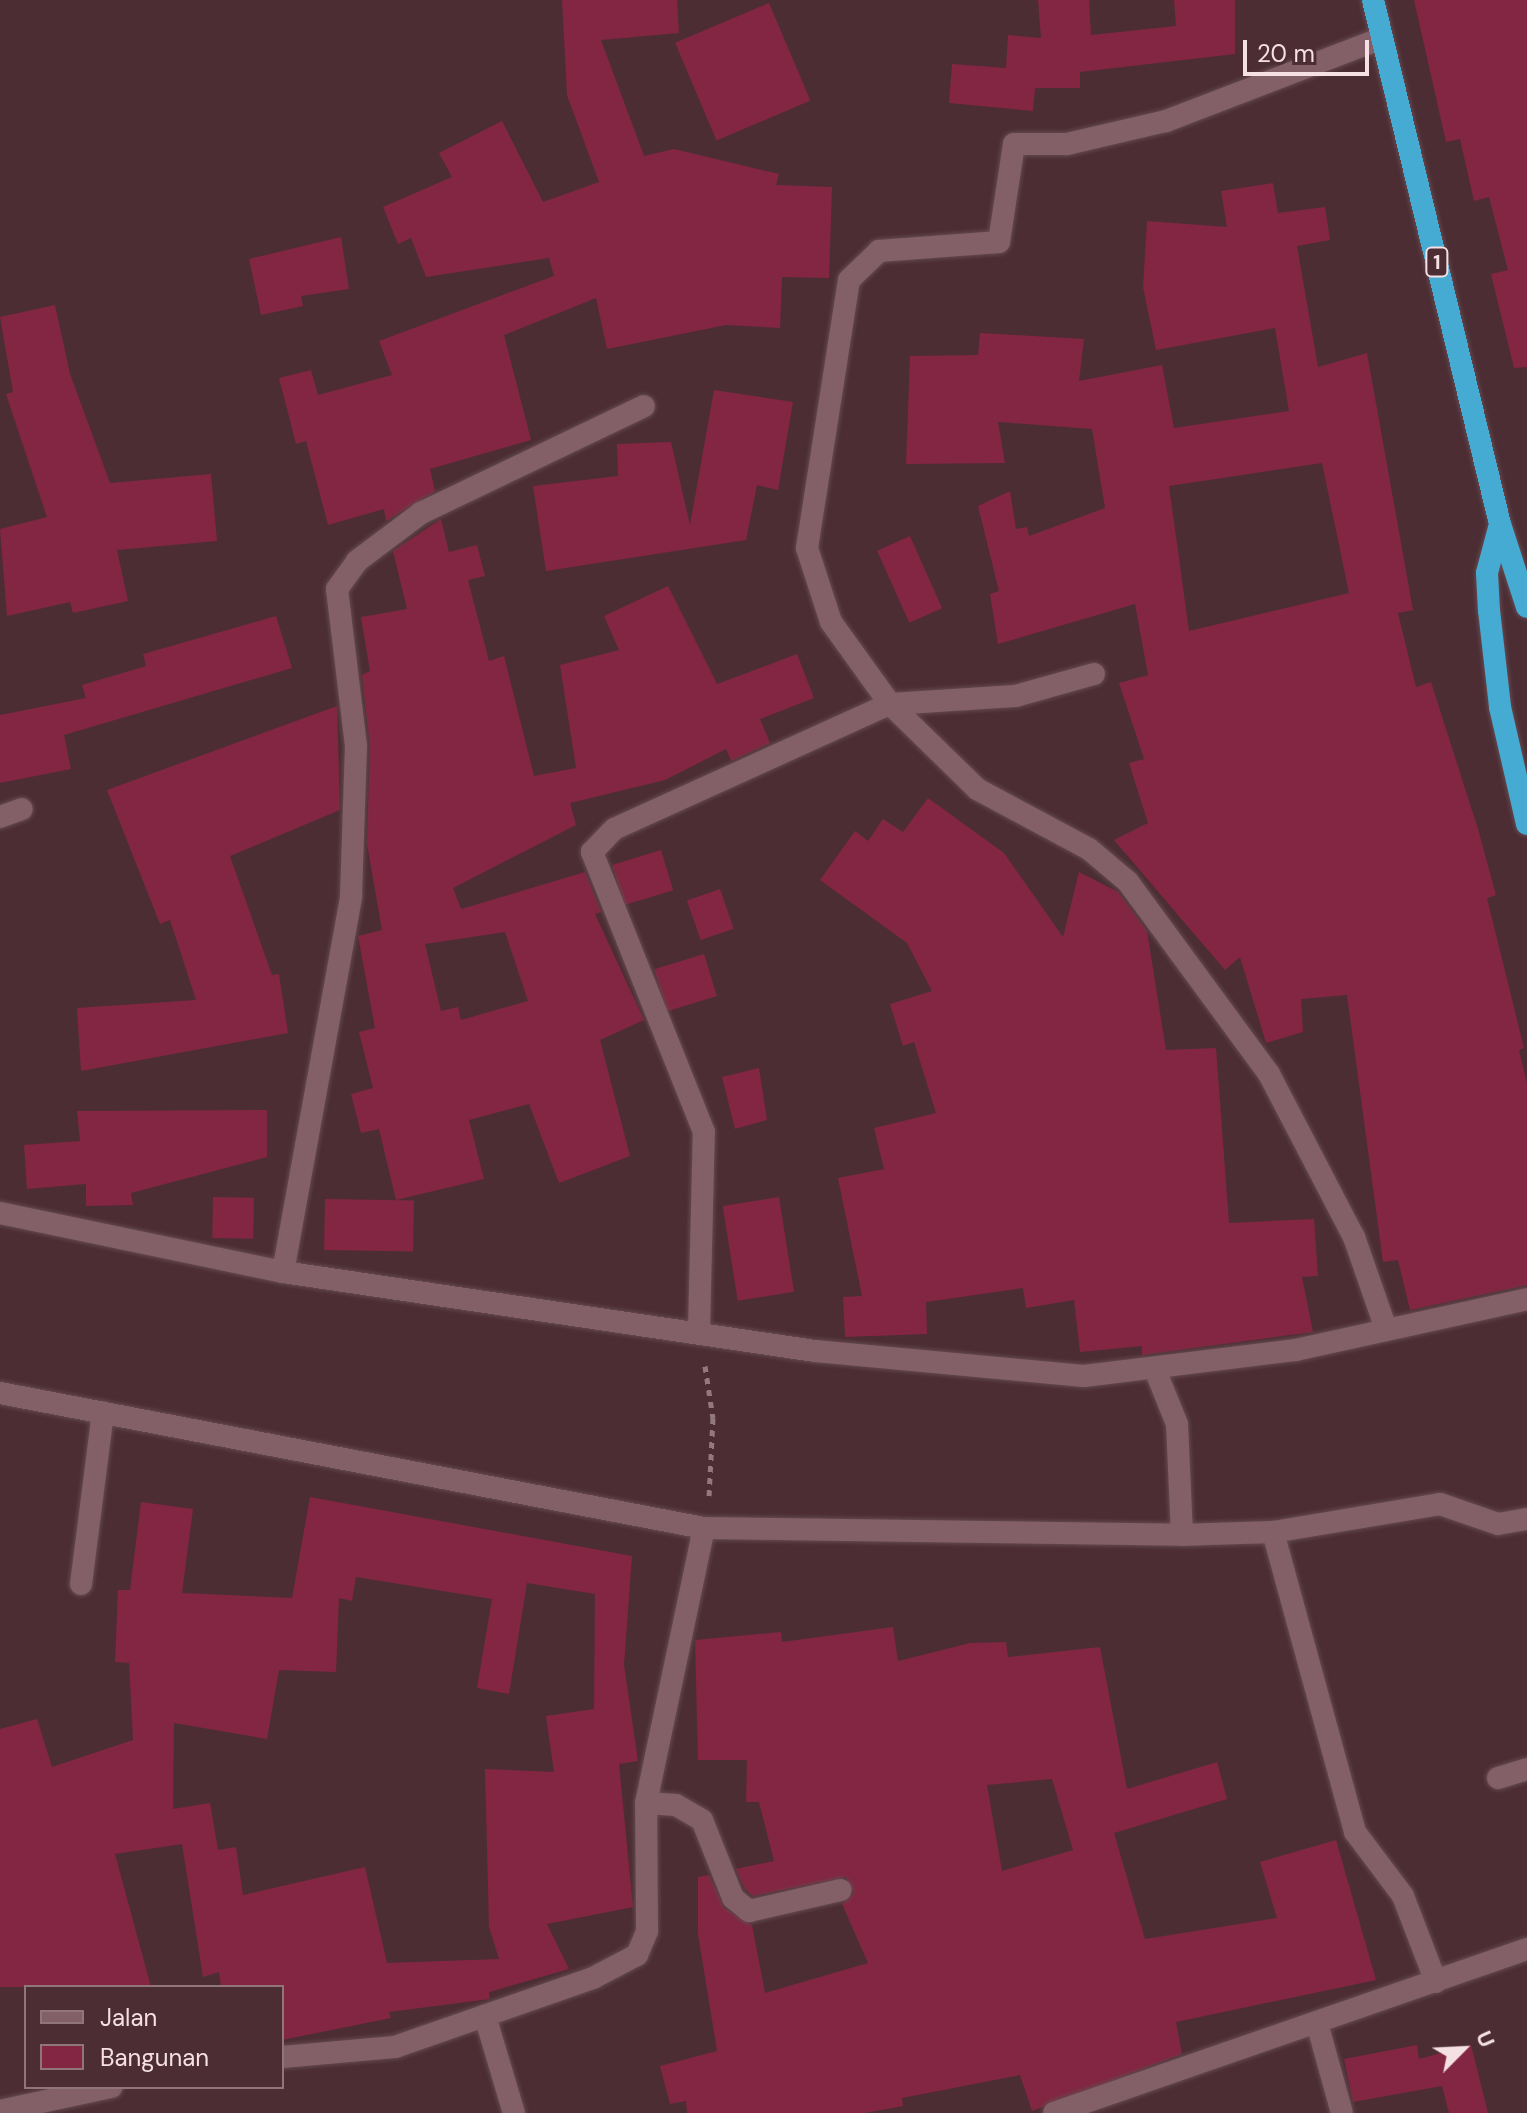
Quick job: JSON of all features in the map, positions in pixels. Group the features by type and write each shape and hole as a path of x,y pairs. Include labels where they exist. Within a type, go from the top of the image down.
{"highway":[{"name":"1","path":"1373,0 1500,524 1527,607"},
{"path":"1500,524 1487,573 1489,610 1500,707 1527,824"}],"street":[{"path":"1380,39 1166,121 1067,144 1014,144 999,242 893,248 853,272 807,548 831,622 890,704 977,789 1089,849 1128,882 1269,1074 1354,1237 1385,1326"},
{"path":"283,1272 351,896 356,746 337,589 357,561 421,513 644,406"},
{"path":"699,1330 704,1132 592,852 614,829 890,704 1015,696 1094,674"},
{"path":"0,817 22,809"},
{"path":"0,1213 283,1272 699,1330 815,1351 1084,1376 1156,1372 1296,1350 1385,1326 1527,1299"},
{"path":"1156,1372 1177,1424 1183,1499 1182,1535"},
{"path":"0,1393 704,1528 1182,1535 1273,1532 1440,1504 1498,1524 1527,1519"},
{"path":"81,1584 103,1412"},
{"path":"284,2057 395,2047 485,2016 637,1955 647,1931 646,1803 704,1528"},
{"path":"1273,1532 1355,1832 1403,1896 1436,1982"},
{"path":"1498,1778 1527,1769"},
{"path":"646,1803 676,1805 702,1820 733,1898 749,1911 841,1890"},
{"path":"1054,2113 1527,1949"},
{"path":"485,2016 514,2113"},
{"path":"1317,2023 1342,2113"},
{"path":"0,2111 102,2089"}],"path":[{"path":"699,1330 713,1418 709,1492"}],"building":[{"path":"562,0 677,0 679,33 601,40 644,156 674,149 779,174 776,185 832,187 829,278 782,277 780,328 726,325 607,349 596,298 504,335 531,440 430,469 435,491 386,521 384,509 328,525 306,441 296,444 279,378 311,370 318,395 392,375 379,341 554,276 549,258 426,277 411,238 398,244 383,207 452,177 439,153 502,121 543,202 599,182 567,95"},
{"path":"1038,0 1089,0 1091,35 1176,26 1174,0 1235,0 1235,54 1080,72 1080,88 1035,88 1033,111 949,103 952,64 1006,68 1008,35 1041,38"},
{"path":"1414,0 1527,0 1527,367 1514,368 1491,274 1508,270 1489,197 1474,201 1460,139 1446,142"},
{"path":"769,3 810,101 717,140 675,43"},
{"path":"1273,183 1278,213 1325,207 1330,240 1297,246 1318,367 1367,353 1413,610 1398,613 1416,687 1431,682 1478,829 1496,895 1487,898 1524,1048 1519,1050 1527,1083 1527,1285 1410,1310 1398,1260 1383,1262 1347,995 1301,999 1303,1032 1266,1043 1240,957 1225,970 1114,840 1148,823 1129,763 1144,759 1119,683 1148,675 1135,604 998,644 990,594 999,591 978,506 1010,491 1016,529 1027,527 1029,536 1105,508 1092,429 998,422 1005,463 906,464 910,356 978,355 980,333 1084,339 1079,381 1162,365 1174,428 1289,411 1275,328 1156,350 1143,287 1147,221 1227,227 1221,191","holes":["1322,463 1349,593 1189,631 1169,486"]},
{"path":"341,237 349,289 301,296 303,306 261,315 249,259"},
{"path":"55,305 70,374 110,483 211,474 217,541 117,550 128,601 73,613 70,602 7,616 0,529 47,517 6,394 13,392 0,317"},
{"path":"714,390 793,402 778,490 757,485 746,540 546,571 533,486 618,476 617,444 671,442 690,525"},
{"path":"441,519 449,552 477,545 485,576 468,580 489,661 504,656 534,776 576,768 560,665 619,650 604,616 668,586 717,684 797,654 814,698 760,719 770,743 731,761 726,749 665,780 570,803 576,825 453,888 461,909 585,872 601,912 595,914 644,1020 600,1040 630,1156 559,1183 529,1104 469,1120 484,1179 396,1200 379,1129 361,1133 351,1094 373,1088 359,1032 375,1028 358,936 382,930 367,844 370,746 362,675 370,671 361,617 407,609 393,551","holes":["505,932 528,1001 461,1020 458,1007 441,1011 425,944"]},
{"path":"910,536 942,608 909,623 877,551"},
{"path":"276,616 292,668 64,735 71,769 0,783 0,715 86,698 82,685 146,666 143,654"},
{"path":"337,706 340,810 230,856 272,975 279,974 288,1033 81,1071 77,1008 196,1000 170,920 160,924 107,790"},
{"path":"928,798 1004,853 1063,937 1079,872 1118,892 1147,931 1166,1050 1216,1048 1229,1223 1314,1219 1318,1276 1302,1277 1313,1332 1142,1355 1142,1346 1080,1352 1074,1300 1026,1308 1023,1288 926,1302 927,1334 845,1337 843,1297 862,1296 838,1178 884,1169 874,1128 936,1113 914,1042 903,1046 890,1004 932,991 907,943 820,880 855,831 868,841 883,819 903,832"},
{"path":"661,850 673,890 625,905 612,865"},
{"path":"720,889 734,929 701,940 687,900"},
{"path":"704,954 717,996 667,1011 654,969"},
{"path":"759,1068 767,1120 735,1129 722,1077"},
{"path":"267,1110 267,1157 131,1193 133,1205 86,1206 86,1184 27,1189 24,1145 80,1141 77,1111"},
{"path":"213,1197 254,1198 253,1239 212,1238"},
{"path":"779,1197 794,1292 738,1301 723,1206"},
{"path":"325,1199 414,1201 413,1252 324,1250"},
{"path":"310,1497 632,1556 624,1665 638,1761 619,1764 633,1907 547,1924 569,1969 489,1992 490,1999 389,2012 391,2018 284,2040 284,1985 221,1985 219,1972 203,1977 182,1844 115,1854 150,1985 0,1987 0,1729 37,1719 52,1767 133,1740 129,1663 115,1662 118,1590 130,1590 141,1502 193,1509 182,1593 292,1598","holes":["356,1577 492,1599 477,1688 509,1694 527,1583 595,1594 594,1709 546,1716 554,1772 485,1769 489,1927 499,1959 387,1963 365,1867 243,1895 236,1847 218,1850 210,1803 173,1809 174,1723 267,1739 279,1670 336,1672 339,1598 352,1601"]},
{"path":"893,1627 898,1661 970,1643 1006,1642 1008,1657 1100,1647 1127,1789 1217,1762 1227,1799 1114,1833 1145,1939 1277,1918 1260,1862 1336,1840 1376,1980 1176,2022 1182,2054 1032,2111 1020,2075 902,2098 903,2106 865,2113 687,2113 686,2101 670,2104 660,2066 717,2051 698,1934 698,1877 709,1875 724,1908 752,1925 765,1993 868,1963 842,1904 854,1893 846,1877 753,1896 745,1889 736,1869 774,1861 759,1802 746,1802 747,1760 698,1760 695,1640 781,1632 782,1642","holes":["1052,1779 1073,1850 1002,1871 987,1785"]},
{"path":"1417,2045 1419,2059 1471,2045 1488,2113 1449,2113 1442,2086 1353,2102 1344,2059"}]}
